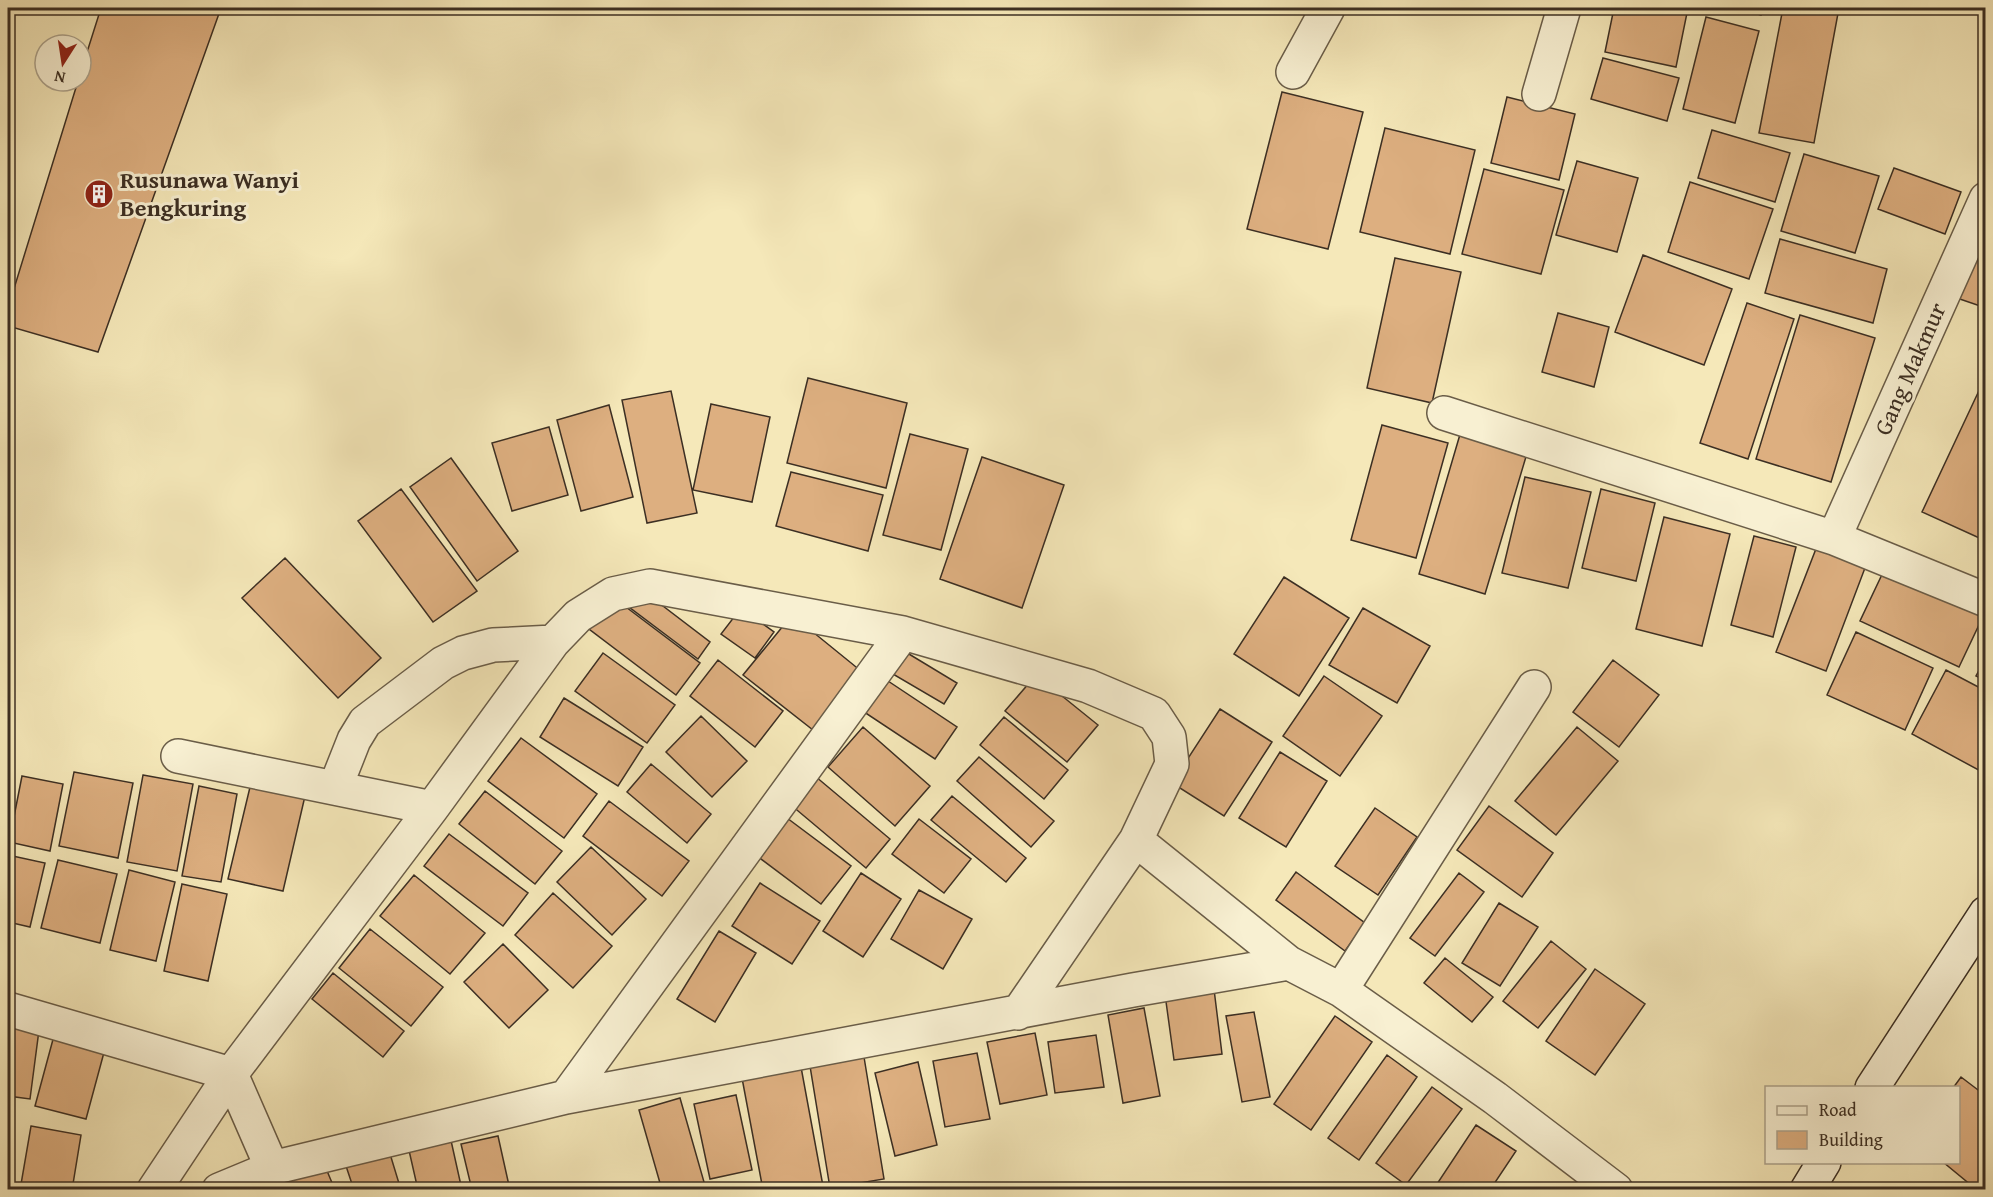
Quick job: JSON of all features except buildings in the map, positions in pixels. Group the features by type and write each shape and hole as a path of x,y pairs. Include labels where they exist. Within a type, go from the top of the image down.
{"street":[{"path":"1293,72 1328,8"},
{"path":"1539,94 1564,8"},
{"name":"Gang Makmur","path":"1834,538 1986,199"},
{"path":"1444,413 1834,538 1986,600"},
{"path":"154,1190 231,1074 432,808 553,642 578,616 613,594 650,586 903,633 1088,686 1154,714 1168,737 1172,764 1136,840 1018,1013"},
{"path":"566,1097 903,633"},
{"path":"335,788 354,740 365,722 443,663 463,653 493,645 553,642"},
{"path":"1341,990 1534,687"},
{"path":"178,756 432,808"},
{"path":"1136,840 1290,963 1341,990 1495,1098 1616,1190"},
{"path":"1873,1086 1986,913"},
{"path":"219,1190 272,1168 566,1097 1290,963"},
{"path":"8,1010 231,1074"},
{"path":"231,1074 272,1168"},
{"path":"1807,1190 1823,1164"}],"place":[{"name":"Rusunawa Wanyi Bengkuring","path":"99,194"}]}
